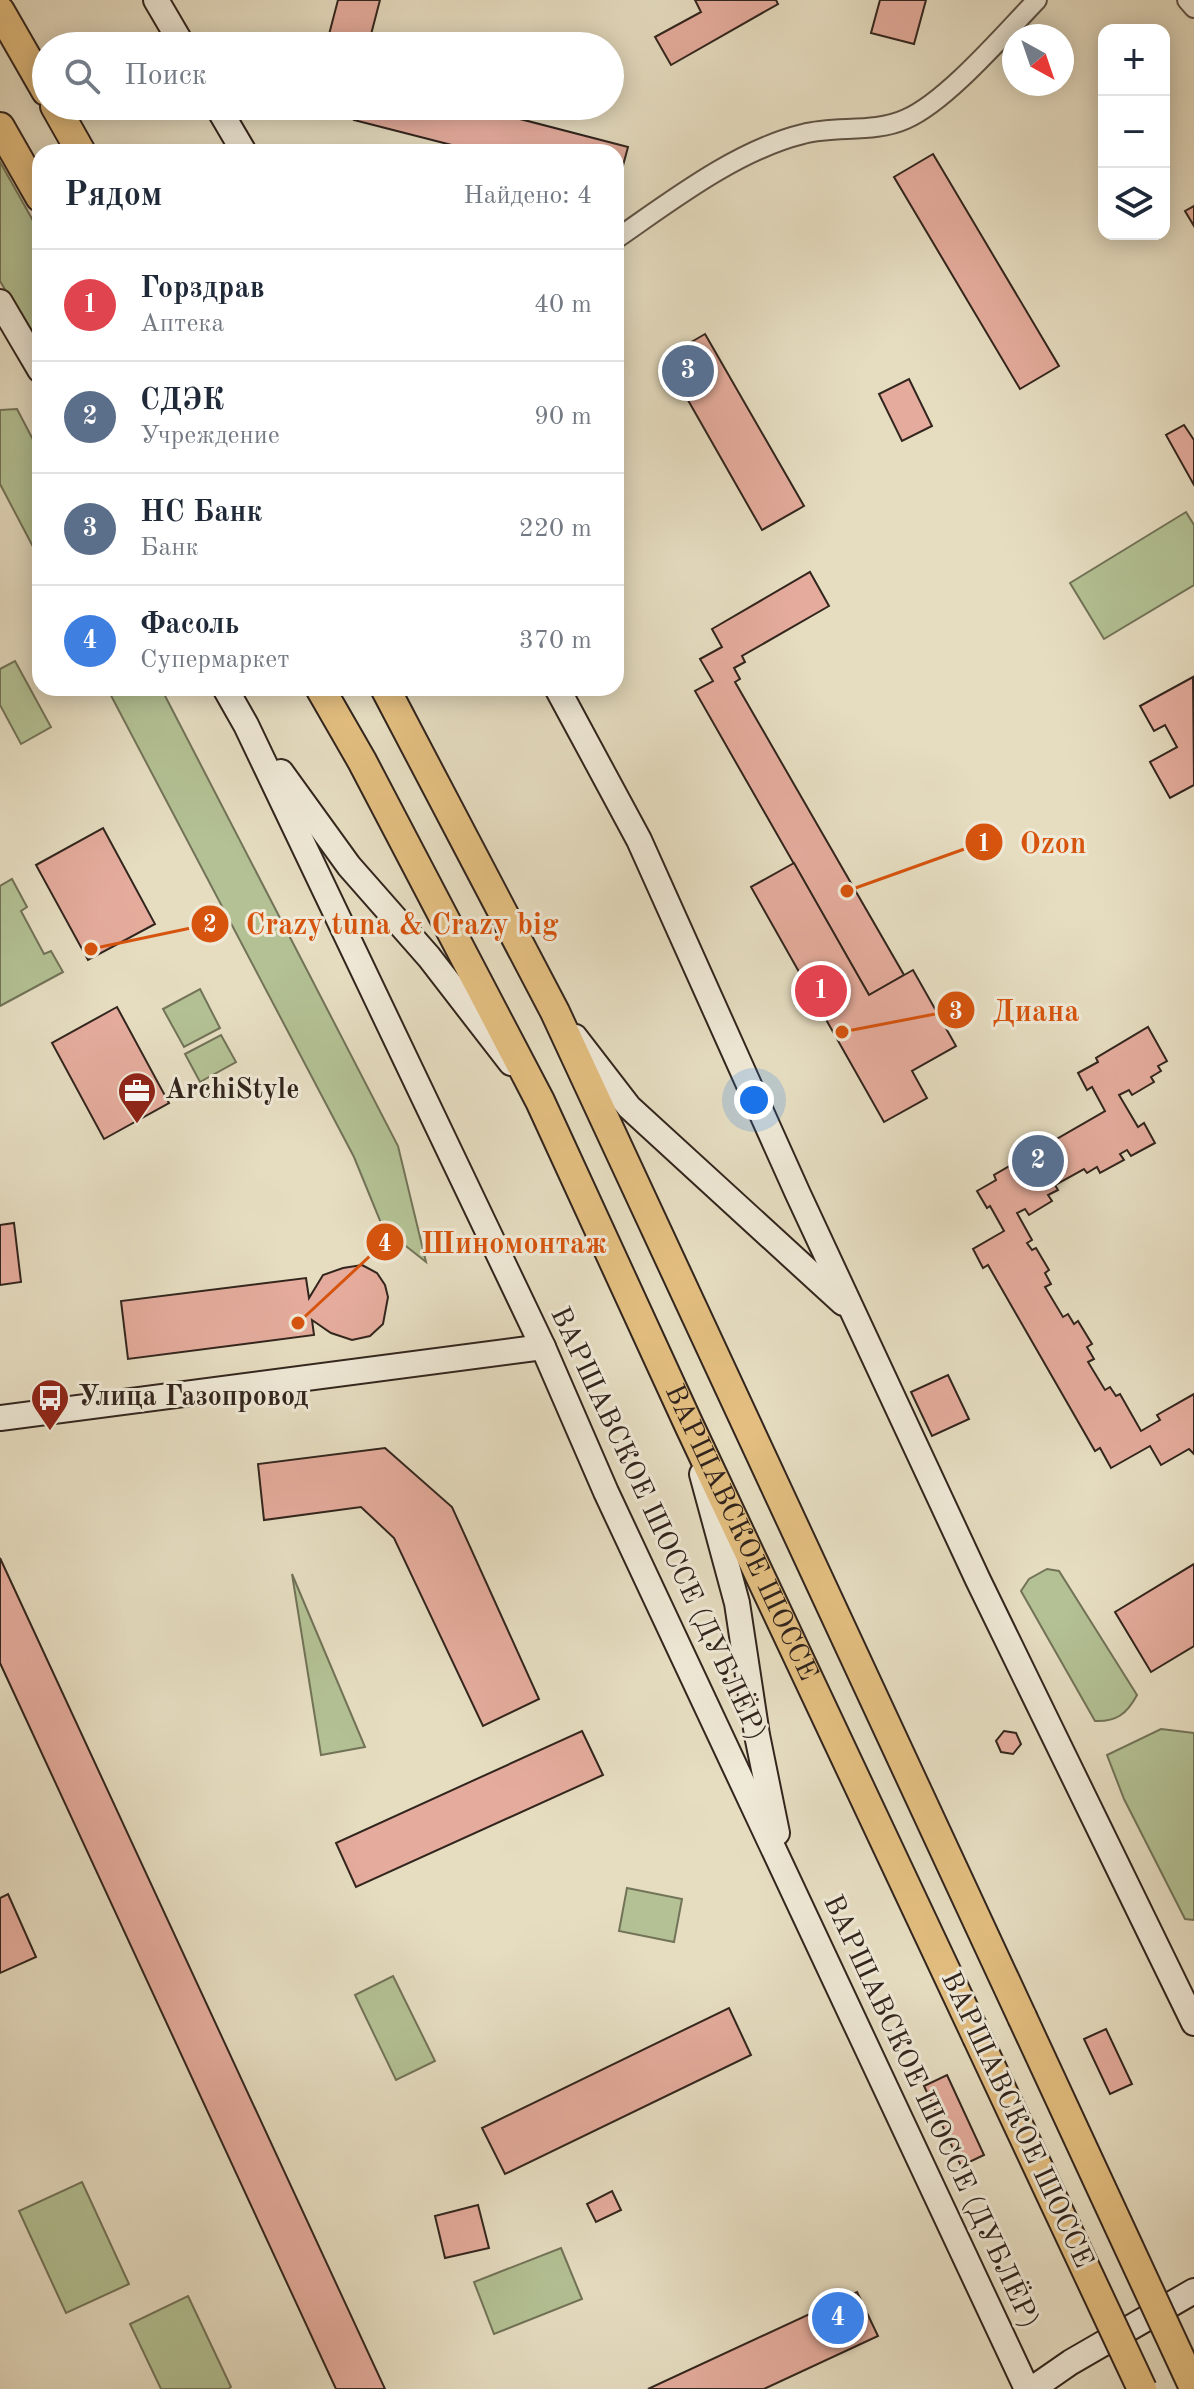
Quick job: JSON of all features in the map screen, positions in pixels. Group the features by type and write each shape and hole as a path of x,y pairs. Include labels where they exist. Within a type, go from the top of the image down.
{"main road":[{"path":"156,0 175,32"},
{"path":"0,11 32,67"},
{"path":"63,120 76,144"},
{"path":"225,120 239,144"},
{"path":"0,127 32,183"},
{"path":"0,302 32,356"},
{"name":"ВАРШАВСКОЕ ШОССЕ (ДУБЛЁР)","path":"230,696 543,1347 606,1492 786,1878 1029,2389"},
{"name":"ВАРШАВСКОЕ ШОССЕ","path":"325,696 362,761 540,1101 1142,2389"},
{"name":"ВАРШАВСКОЕ ШОССЕ","path":"389,696 555,1012 1194,2388"},
{"path":"561,696 639,840 978,1580 1194,2023"},
{"path":"246,725 349,866 429,957 540,1101"},
{"path":"555,1012 629,1107 854,1313"},
{"path":"0,1418 543,1347"},
{"path":"689,1425 737,1603 757,1735 786,1878"},
{"path":"1029,2389 1194,2291"}],"street":[{"path":"624,233 682,191 762,149 803,134 876,128 906,119 933,102 1037,0"},
{"path":"1187,0 1194,8"}],"green space":[{"path":"0,162 32,219 32,336 0,281"},
{"path":"17,409 32,438 32,545 0,484 0,410"},
{"path":"1186,512 1194,525 1194,585 1104,639 1070,583"},
{"path":"15,661 51,727 21,744 0,705 0,669"},
{"path":"111,696 165,696 398,1146 426,1262 383,1228 354,1157"},
{"path":"12,879 27,907 21,911 44,954 51,951 63,972 0,1006 0,886"},
{"path":"200,989 220,1028 184,1047 163,1009"},
{"path":"221,1035 236,1062 200,1082 185,1054"},
{"path":"1047,1569 1059,1571 1137,1695 1125,1712 1115,1718 1095,1721 1021,1591 1029,1579"},
{"path":"292,1574 365,1747 321,1755"},
{"path":"1161,1729 1194,1733 1194,1920 1185,1919 1124,1799 1107,1755"},
{"path":"627,1888 682,1899 674,1942 619,1931"},
{"path":"393,1976 435,2061 396,2080 355,1995"},
{"path":"82,2182 129,2284 66,2313 19,2211"},
{"path":"561,2248 582,2299 494,2334 474,2282"},
{"path":"188,2296 231,2387 228,2389 161,2389 130,2324"}],"building":[{"path":"338,0 380,0 372,32 330,32"},
{"path":"695,0 776,0 778,4 671,65 655,37 701,12"},
{"path":"880,0 926,0 914,44 871,33"},
{"path":"354,120 524,120 616,144 448,144"},
{"path":"933,154 1059,366 1020,389 894,177"},
{"path":"1194,206 1194,226 1185,211"},
{"path":"705,334 804,506 762,530 664,358"},
{"path":"909,379 932,426 902,441 879,394"},
{"path":"1184,425 1194,440 1194,485 1166,435"},
{"path":"810,572 829,606 742,656 745,662 734,668 740,679 735,682 904,975 869,995 695,691 713,681 700,659 722,647 712,629"},
{"path":"1193,677 1194,785 1170,798 1150,762 1177,747 1165,725 1154,731 1140,706"},
{"path":"103,828 155,924 88,960 36,865"},
{"path":"794,863 869,995 913,970 956,1046 912,1071 927,1098 884,1122 751,887"},
{"path":"117,1007 169,1103 104,1139 52,1043"},
{"path":"1148,1027 1167,1061 1158,1066 1161,1071 1151,1077 1154,1082 1132,1095 1129,1090 1119,1095 1138,1127 1144,1123 1155,1143 1131,1156 1127,1150 1120,1154 1124,1160 1100,1173 1097,1167 1087,1173 1084,1169 1055,1185 1058,1190 1048,1195 1052,1201 1029,1215 1025,1209 1017,1213 1032,1240 1027,1243 1032,1250 1036,1248 1049,1270 1045,1273 1051,1284 1045,1287 1063,1317 1068,1314 1074,1324 1078,1321 1092,1344 1087,1347 1094,1359 1088,1362 1105,1390 1110,1387 1116,1396 1120,1394 1141,1431 1160,1420 1157,1415 1194,1394 1194,1454 1189,1449 1161,1465 1150,1446 1111,1468 1100,1448 1095,1451 988,1265 983,1268 973,1249 1004,1231 977,1191 996,1180 994,1175 1105,1111 1092,1087 1087,1090 1078,1073 1098,1062 1096,1058"},
{"path":"14,1223 21,1282 0,1285 0,1225"},
{"path":"362,1265 377,1273 388,1297 383,1324 370,1336 352,1340 331,1333 312,1320 314,1335 128,1359 121,1301 306,1278 309,1298 323,1275"},
{"path":"948,1375 969,1419 932,1436 911,1392"},
{"path":"385,1448 452,1507 539,1699 483,1726 394,1538 361,1507 264,1520 258,1464"},
{"path":"0,1558 385,2389 336,2389 0,1663"},
{"path":"1194,1564 1194,1646 1151,1672 1115,1612"},
{"path":"582,1731 603,1775 356,1887 336,1843"},
{"path":"1004,1731 1016,1733 1021,1744 1013,1754 1001,1752 996,1741"},
{"path":"8,1894 36,1957 0,1973 0,1898"},
{"path":"729,2008 751,2055 505,2174 482,2128"},
{"path":"1106,2029 1132,2084 1110,2094 1084,2039"},
{"path":"947,2075 984,2155 961,2166 924,2086"},
{"path":"612,2191 621,2210 596,2222 587,2204"},
{"path":"478,2205 489,2248 445,2258 435,2216"},
{"path":"857,2292 878,2336 764,2389 648,2389"}],"place":[{"name":"НС Банк","path":"688,371"},
{"name":"Ozon","path":"847,891"},
{"name":"Crazy tuna & Crazy big","path":"91,949"},
{"name":"Горздрав","path":"821,991"},
{"name":"Диана","path":"842,1032"},
{"name":"ArchiStyle","path":"137,1125"},
{"name":"СДЭК","path":"1038,1161"},
{"name":"Шиномонтаж","path":"298,1323"},
{"name":"Улица Газопровод","path":"50,1432"},
{"name":"Фасоль","path":"838,2318"}]}
